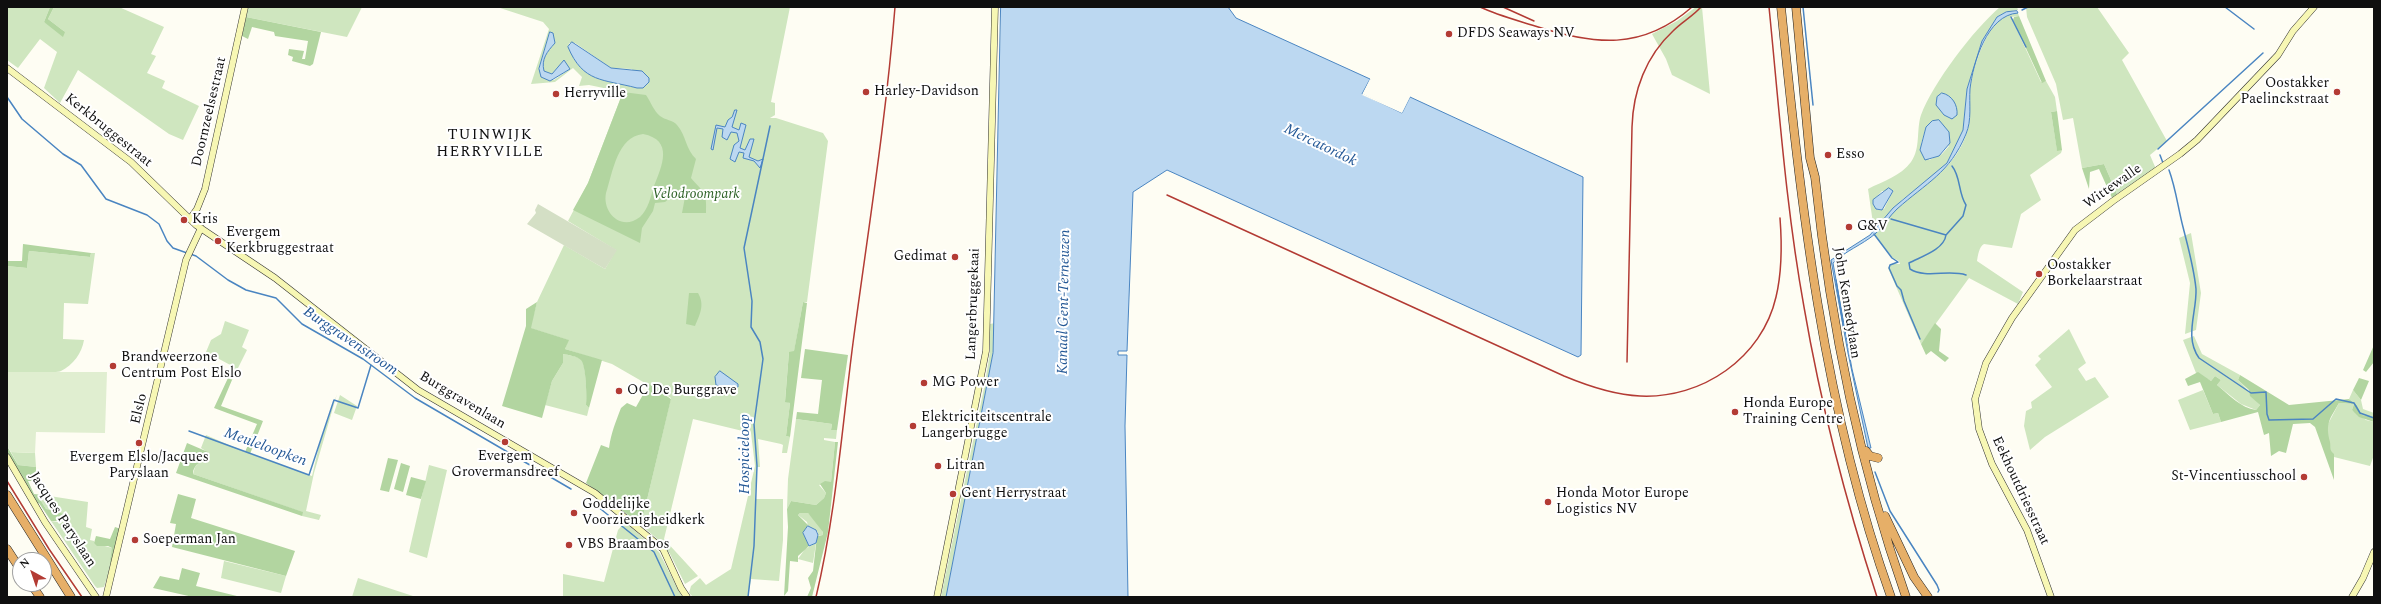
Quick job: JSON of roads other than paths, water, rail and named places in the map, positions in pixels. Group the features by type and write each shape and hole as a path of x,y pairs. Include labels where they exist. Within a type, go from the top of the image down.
{"highway":[{"name":"John Kennedylaan","path":"1781,7 1810,260 1837,403 1860,496 1891,597"},
{"name":"John Kennedylaan","path":"1792,7 1807,164 1812,182 1831,325 1855,441 1901,597"},
{"name":"John Kennedylaan","path":"1796,7 1810,158 1815,177 1834,318 1856,428 1877,506 1906,597"},
{"path":"1803,76 1813,135"},
{"path":"1837,403 1856,499 1885,597"},
{"path":"1856,428 1866,451 1870,456 1878,458 1872,462 1870,467 1882,506 1897,543 1914,577 1928,597"},
{"path":"7,495 71,597"}],"main road":[{"name":"Doornzeelsestraat","path":"190,218 197,209 205,189 245,7"},
{"name":"Langerbruggekaai","path":"937,597 986,351 995,7"},
{"name":"Wittewalle","path":"1976,418 1975,399 1986,363 2012,318 2064,243 2075,230 2094,214 2168,163 2196,140 2276,57 2293,31 2314,7"},
{"name":"Kerkbruggestraat","path":"7,68 131,162 190,218"},
{"name":"Burggravenlaan","path":"190,218 201,228 275,278 418,390 596,493 663,549 681,588 688,597"},
{"name":"Elslo","path":"106,597 187,257 201,228"},
{"name":"Eekhoutdriesstraat","path":"1976,418 1988,456 2027,530 2050,597"},
{"name":"Jacques Paryslaan","path":"7,457 45,522 96,597"},
{"path":"2352,597 2363,578 2374,552"}],"water":[{"path":"1001,7 1228,7 1236,18 1370,79 1362,94 1402,113 1410,97 1583,177 1581,355 1578,357 1167,170 1133,192 1127,351 1118,351 1118,355 1127,355 1125,426 1128,597 946,597 993,353"},
{"path":"2017,11 2018,13 2007,16 1998,22 1990,31 1977,57 1982,41 1997,17 2006,12"},
{"path":"550,32 553,33 555,43 544,59 544,71 552,74 564,60 570,69 550,81 541,77 539,69"},
{"path":"572,42 611,68 642,71 649,78 649,82 643,88 637,88 595,78 580,67 574,59 568,47"},
{"path":"1974,67 1970,89 1970,118 1968,129 1953,159 1945,168 1894,212 1884,225 1870,238 1833,263 1852,369 1871,448 1868,448 1848,353 1831,260 1870,235 1893,208 1947,163 1963,130 1967,89"},
{"path":"1942,93 1949,96 1954,101 1957,115 1952,119 1944,115 1936,105 1937,97"},
{"path":"735,110 737,110 732,127 739,130 741,123 746,125 740,148 745,150 750,139 754,139 749,157 758,161 763,159 760,168 754,161 743,158 744,153 739,152 735,162 730,159 734,145 739,141 737,133 731,132 727,140 722,137 723,129 717,128 713,150 711,149 716,125 725,127"},
{"path":"1939,120 1949,132 1950,143 1939,156 1925,160 1920,150 1926,127 1932,121"},
{"path":"1889,188 1893,191 1882,210 1876,209 1873,204 1873,200"},
{"path":"720,371 738,384 738,387 731,389 716,385 715,377"},
{"path":"808,526 816,530 818,535 816,543 809,546 803,533"}],"waterway":[{"path":"1803,7 1813,105"},
{"path":"2022,10 2028,7"},
{"path":"2225,7 2254,29"},
{"path":"2011,17 2026,47"},
{"path":"2158,149 2263,53"},
{"name":"Burggravenstroom","path":"7,97 22,119 63,154 81,165 106,199 147,215 159,224 167,241 173,248 187,253"},
{"name":"Hospicieloop","path":"748,597 754,546 757,466 754,424 763,359 760,342 751,327 752,301 744,248 770,126"},
{"path":"2160,155 2163,163"},
{"path":"1946,235 1963,216 1966,205 1963,200 1957,175 1952,166"},
{"path":"2169,170 2194,273 2196,298 2192,324 2192,342 2199,358 2251,393 2266,392 2267,414 2269,420 2313,419 2336,399 2354,403 2360,413 2374,418"},
{"path":"1891,219 1946,235 1941,245 1936,249 1909,263 1910,269 1916,272 1930,274 1959,273 1966,275"},
{"path":"1874,234 1892,258 1898,262 1890,265 1889,268 1897,286 1901,290 1920,339"},
{"name":"Burggravenstroom","path":"190,254 196,256 228,280 246,290 276,298 302,324 363,359 415,398 571,489"},
{"path":"1836,280 1844,330"},
{"name":"Meuleloopken","path":"189,431 309,475 334,400 358,408 371,365"},
{"path":"1875,472 1890,511 1937,585 1939,590 1938,592"},
{"name":"Burggravenstroom","path":"592,502 654,552 675,597"}],"railway":[{"path":"816,597 834,502 853,343 882,133 895,7"},
{"path":"1480,7 1557,32 1597,40 1617,40 1636,37 1655,31 1673,21 1692,7"},
{"path":"1503,7 1534,21"},
{"path":"1627,362 1632,127 1635,100 1638,87 1648,63 1655,51 1673,31 1701,7"},
{"path":"1769,7 1792,232 1811,344 1835,454 1877,597"},
{"path":"1167,195 1564,376 1602,389 1621,394 1640,396 1663,395 1685,390 1707,382 1726,370 1743,356 1758,339 1769,319 1778,287 1781,258 1780,218"},
{"path":"7,481 49,549 82,597"}],"place":[{"name":"DFDS Seaways NV","path":"1449,34"},
{"name":"Harley-Davidson","path":"866,92"},
{"name":"Oostakker Paelinckstraat","path":"2337,92"},
{"name":"Herryville","path":"556,94"},
{"name":"Esso","path":"1828,155"},
{"name":"Kris","path":"184,220"},
{"name":"G&V","path":"1849,227"},
{"name":"Evergem Kerkbruggestraat","path":"218,241"},
{"name":"Gedimat","path":"955,257"},
{"name":"Oostakker Borkelaarstraat","path":"2039,274"},
{"name":"Brandweerzone Centrum Post Elslo","path":"113,366"},
{"name":"MG Power","path":"924,383"},
{"name":"OC De Burggrave","path":"619,391"},
{"name":"Honda Europe Training Centre","path":"1735,412"},
{"name":"Elektriciteitscentrale Langerbrugge","path":"913,426"},
{"name":"Evergem Grovermansdreef","path":"505,442"},
{"name":"Evergem Elslo/Jacques Paryslaan","path":"139,443"},
{"name":"Litran","path":"938,466"},
{"name":"St-Vincentiusschool","path":"2304,477"},
{"name":"Gent Herrystraat","path":"953,494"},
{"name":"Honda Motor Europe Logistics NV","path":"1548,502"},
{"name":"Goddelijke Voorzienigheidkerk","path":"574,513"},
{"name":"Soeperman Jan","path":"135,540"},
{"name":"VBS Braambos","path":"569,545"}],"district":[{"name":"TUINWIJK HERRYVILLE","path":"490,144"}],"water label":[{"name":"Mercatordok","path":"1320,146"},
{"name":"Kanaal Gent-Terneuzen","path":"1065,302"}],"park label":[{"name":"Velodroompark","path":"696,195"}]}
